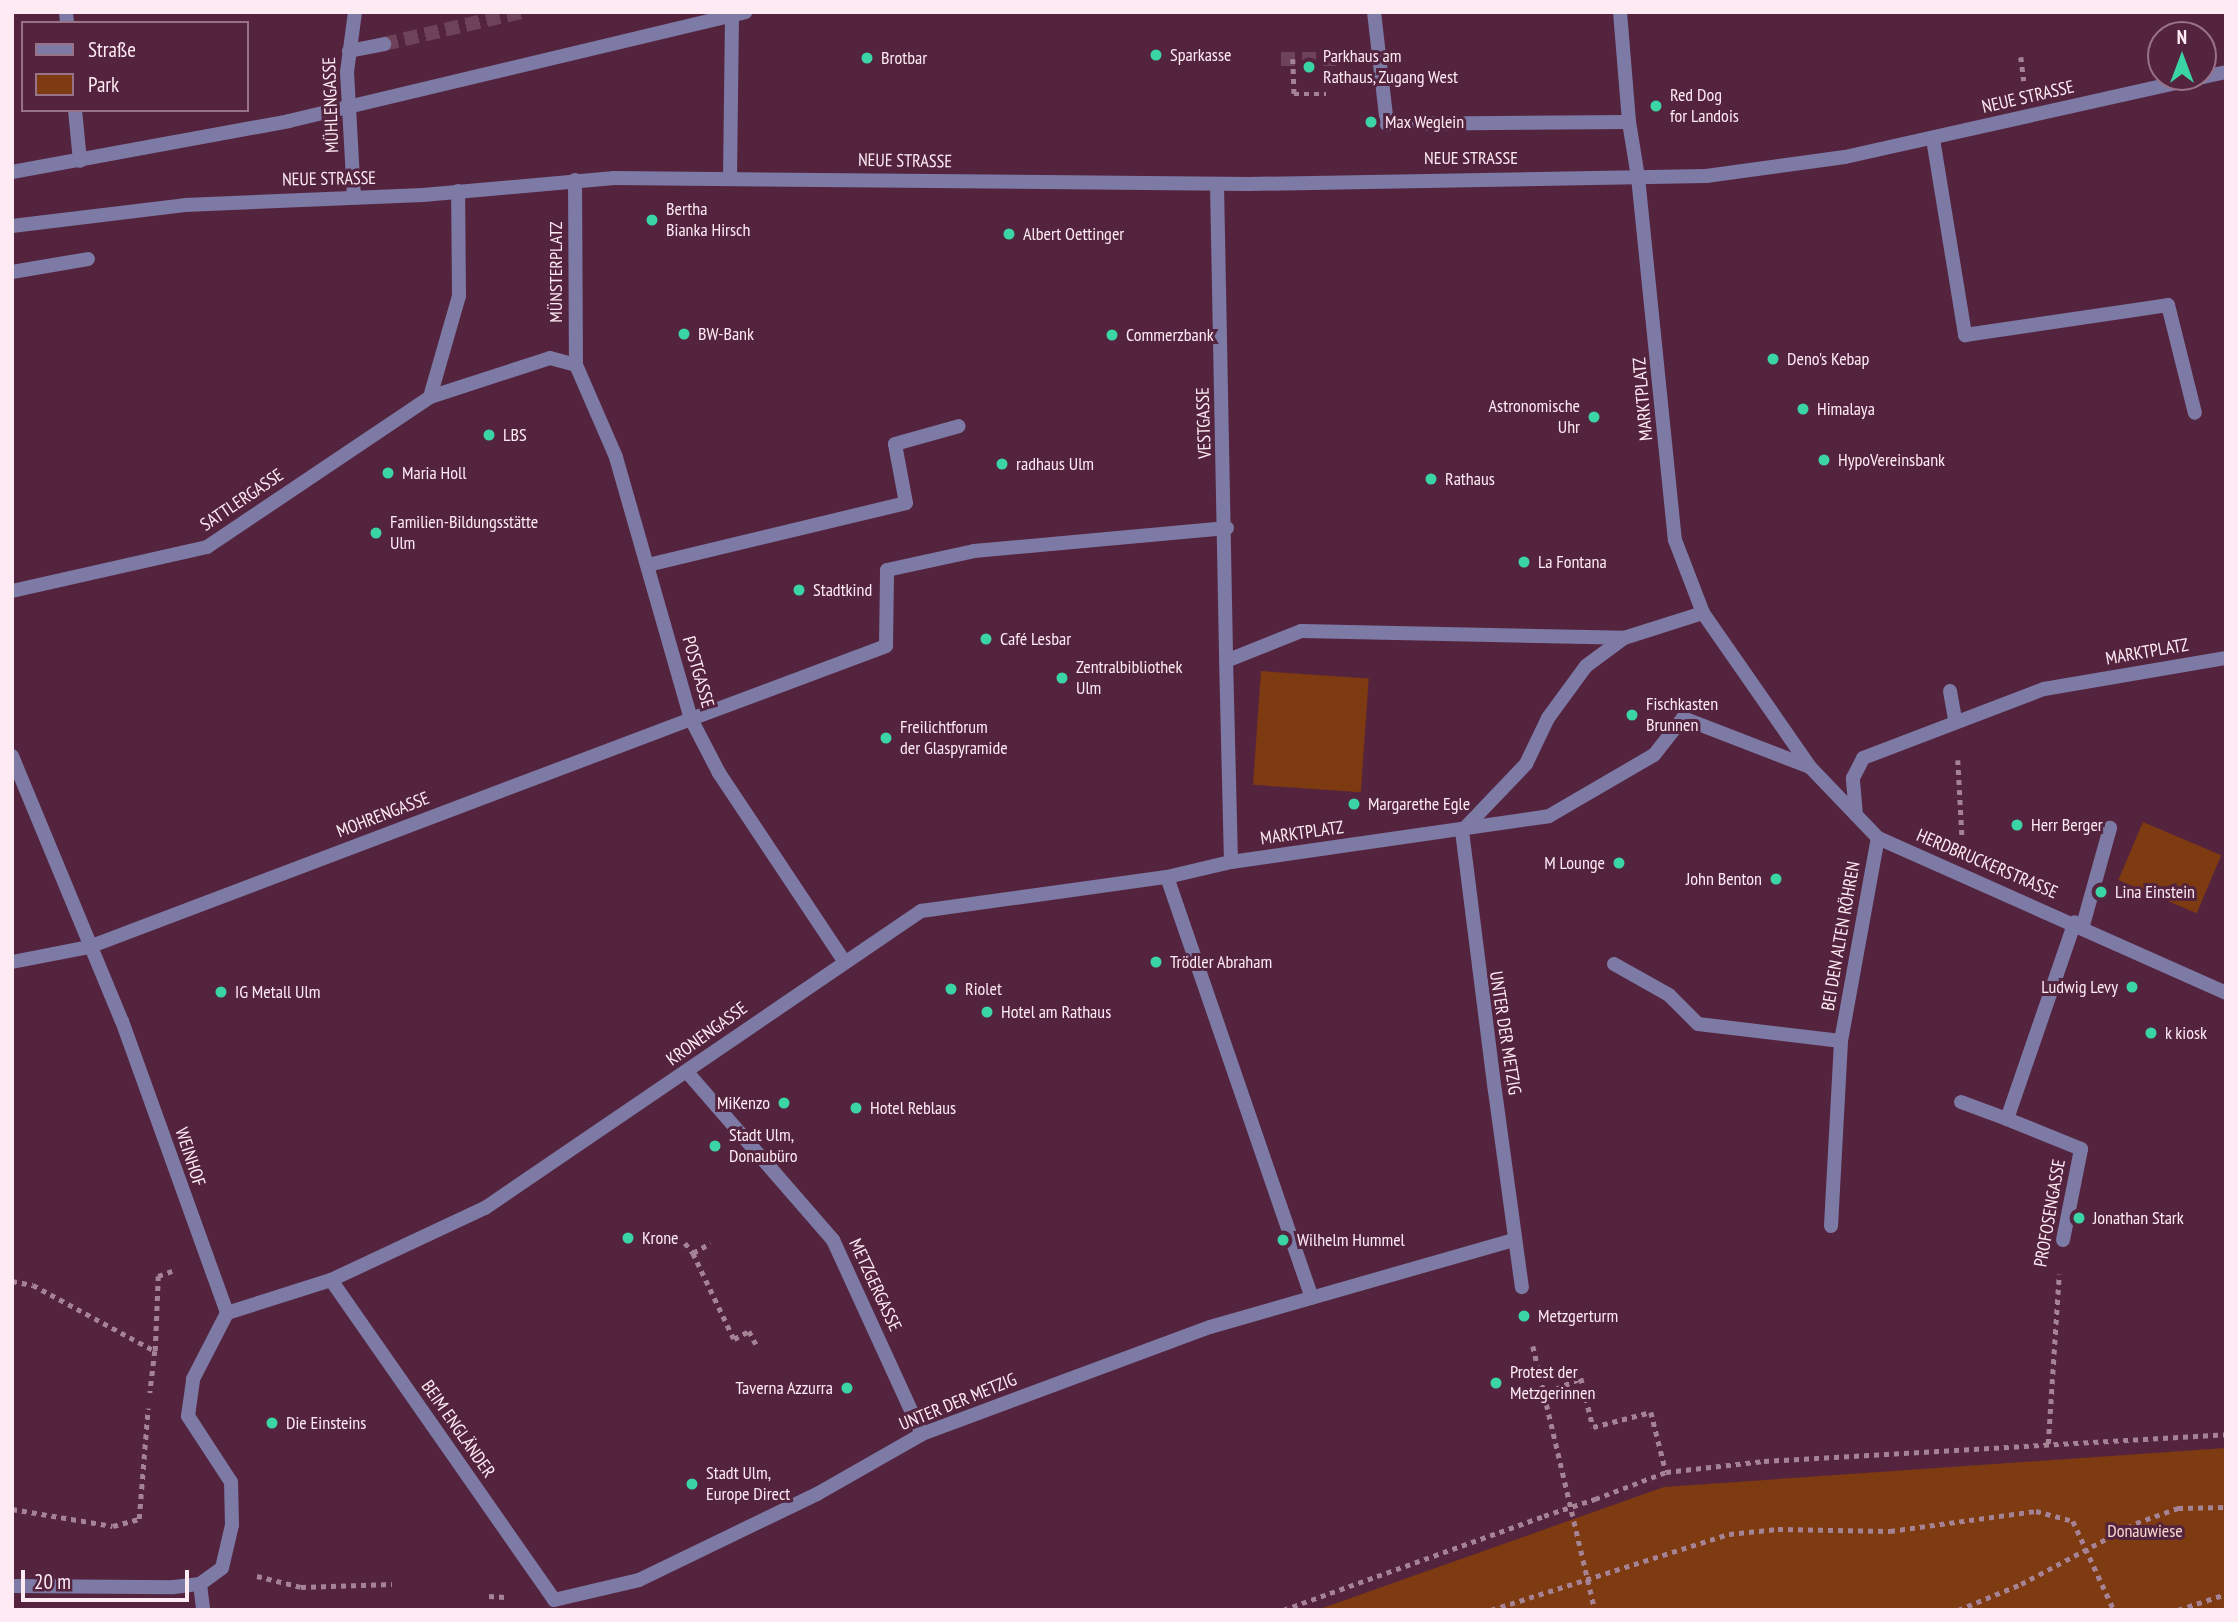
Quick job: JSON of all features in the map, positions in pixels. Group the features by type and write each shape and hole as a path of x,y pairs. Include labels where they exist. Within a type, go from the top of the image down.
{"street":[{"name":"MÜHLENGASSE","path":"354,197 348,51 355,12"},
{"path":"1374,12 1387,124 1629,122"},
{"name":"MARKTPLATZ","path":"1619,12 1675,540 1703,613 1810,767 1878,838"},
{"path":"12,172 80,161 349,106 738,13 730,179"},
{"path":"348,51 384,44"},
{"name":"NEUE STRASSE","path":"12,226 150,208 458,191 575,180 1217,184 1638,177 1769,169 1933,139 2147,90"},
{"path":"75,112 80,161"},
{"path":"1933,139 1965,335 2168,305 2195,413"},
{"name":"MÜNSTERPLATZ","path":"575,180 576,365"},
{"name":"VESTGASSE","path":"1217,184 1227,528 1226,661 1231,862"},
{"path":"430,397 459,296 458,191"},
{"path":"12,272 88,260"},
{"name":"SATTLERGASSE","path":"12,591 207,547 430,397 550,358 576,365"},
{"name":"POSTGASSE","path":"576,365 616,457 691,719 719,773 844,961"},
{"path":"648,565 906,503 895,444 959,426"},
{"name":"MOHRENGASSE","path":"12,962 89,947 886,646 887,570 974,551 1227,528"},
{"path":"1462,831 1526,764 1548,718 1586,666 1625,638 1703,613"},
{"path":"1226,661 1301,631 1625,638"},
{"name":"MARKTPLATZ","path":"1856,816 1853,778 1863,758 1955,720 2044,689 2226,658"},
{"path":"1950,691 1955,720"},
{"name":"MARKTPLATZ","path":"1231,862 1462,831 1549,816 1654,755 1683,719 1810,767"},
{"name":"WEINHOF","path":"12,757 122,1021 227,1313"},
{"path":"1961,1102 2007,1119 2079,924 2110,828"},
{"name":"UNTER DER METZIG","path":"1462,831 1522,1287"},
{"name":"HERDBRUCKERSTRASSE","path":"1878,838 2079,924 2226,993"},
{"name":"BEI DEN ALTEN RÖHREN","path":"1831,1226 1841,1041 1878,838"},
{"name":"KRONENGASSE","path":"227,1313 331,1280 485,1208 920,911 1167,877 1231,862"},
{"path":"1167,877 1312,1298"},
{"path":"1614,964 1669,995 1698,1024 1841,1041"},
{"name":"METZGERGASSE","path":"687,1072 833,1240 922,1434"},
{"name":"PROFOSENGASSE","path":"2007,1119 2081,1149 2063,1240"},
{"name":"UNTER DER METZIG","path":"554,1600 639,1580 817,1494 922,1434 1210,1327 1514,1240"},
{"name":"BEIM ENGLÄNDER","path":"331,1280 554,1600"},
{"path":"12,1586 200,1584 222,1568 232,1525 231,1482 188,1416 194,1379 227,1313"},
{"path":"200,1584 203,1610"}],"path":[{"path":"1293,60 1294,94 1326,94"},
{"path":"1955,720 1965,877"},
{"name":"PROFOSENGASSE","path":"2048,1444 2049,1362 2063,1240"},
{"path":"685,1243 693,1253 734,1339 749,1331 756,1344"},
{"path":"693,1253 710,1243"},
{"path":"12,1508 113,1526 139,1519 155,1351 158,1276"},
{"path":"12,1281 33,1284 155,1351"},
{"path":"1532,1346 1546,1394 1595,1610"},
{"path":"1546,1394 1581,1378 1592,1427 1651,1412 1666,1472"},
{"path":"1283,1610 1666,1472 2226,1434"},
{"path":"1958,1610 2178,1508 2226,1507"},
{"path":"1491,1610 1587,1577 1730,1534 1778,1529 1890,1531 2036,1511 2073,1521 2115,1610"},
{"path":"222,1568 301,1587 392,1584"},
{"path":"2178,1610 2226,1594"}],"green space":[{"path":"1261,671 1369,679 1361,792 1253,785"},
{"path":"2143,822 2221,855 2197,913 2118,880"},
{"name":"Donauwiese","path":"2226,1448 2226,1610 1317,1610 1664,1487"}],"tunnel":[{"path":"384,44 521,12"},
{"path":"1281,59 1336,59"}],"place":[{"name":"Sparkasse","path":"1156,55"},
{"name":"Brotbar","path":"867,58"},
{"name":"Parkhaus am Rathaus, Zugang West","path":"1309,67"},
{"name":"Red Dog for Landois","path":"1656,106"},
{"name":"Max Weglein","path":"1371,122"},
{"name":"Bertha Bianka Hirsch","path":"652,220"},
{"name":"Albert Oettinger","path":"1009,234"},
{"name":"BW-Bank","path":"684,334"},
{"name":"Commerzbank","path":"1112,335"},
{"name":"Deno's Kebap","path":"1773,359"},
{"name":"Himalaya","path":"1803,409"},
{"name":"Astronomische Uhr","path":"1594,417"},
{"name":"LBS","path":"489,435"},
{"name":"HypoVereinsbank","path":"1824,460"},
{"name":"radhaus Ulm","path":"1002,464"},
{"name":"Maria Holl","path":"388,473"},
{"name":"Rathaus","path":"1431,479"},
{"name":"Familien-Bildungsstätte Ulm","path":"376,533"},
{"name":"La Fontana","path":"1524,562"},
{"name":"Stadtkind","path":"799,590"},
{"name":"Café Lesbar","path":"986,639"},
{"name":"Zentralbibliothek Ulm","path":"1062,678"},
{"name":"Fischkasten Brunnen","path":"1632,715"},
{"name":"Freilichtforum der Glaspyramide","path":"886,738"},
{"name":"Margarethe Egle","path":"1354,804"},
{"name":"Herr Berger","path":"2017,825"},
{"name":"M Lounge","path":"1619,863"},
{"name":"John Benton","path":"1776,879"},
{"name":"Lina Einstein","path":"2101,892"},
{"name":"Trödler Abraham","path":"1156,962"},
{"name":"Ludwig Levy","path":"2132,987"},
{"name":"Riolet","path":"951,989"},
{"name":"IG Metall Ulm","path":"221,992"},
{"name":"Hotel am Rathaus","path":"987,1012"},
{"name":"k kiosk","path":"2151,1033"},
{"name":"MiKenzo","path":"784,1103"},
{"name":"Hotel Reblaus","path":"856,1108"},
{"name":"Stadt Ulm, Donaubüro","path":"715,1146"},
{"name":"Jonathan Stark","path":"2079,1218"},
{"name":"Krone","path":"628,1238"},
{"name":"Wilhelm Hummel","path":"1283,1240"},
{"name":"Metzgerturm","path":"1524,1316"},
{"name":"Protest der Metzgerinnen","path":"1496,1383"},
{"name":"Taverna Azzurra","path":"847,1388"},
{"name":"Die Einsteins","path":"272,1423"},
{"name":"Stadt Ulm, Europe Direct","path":"692,1484"}]}
